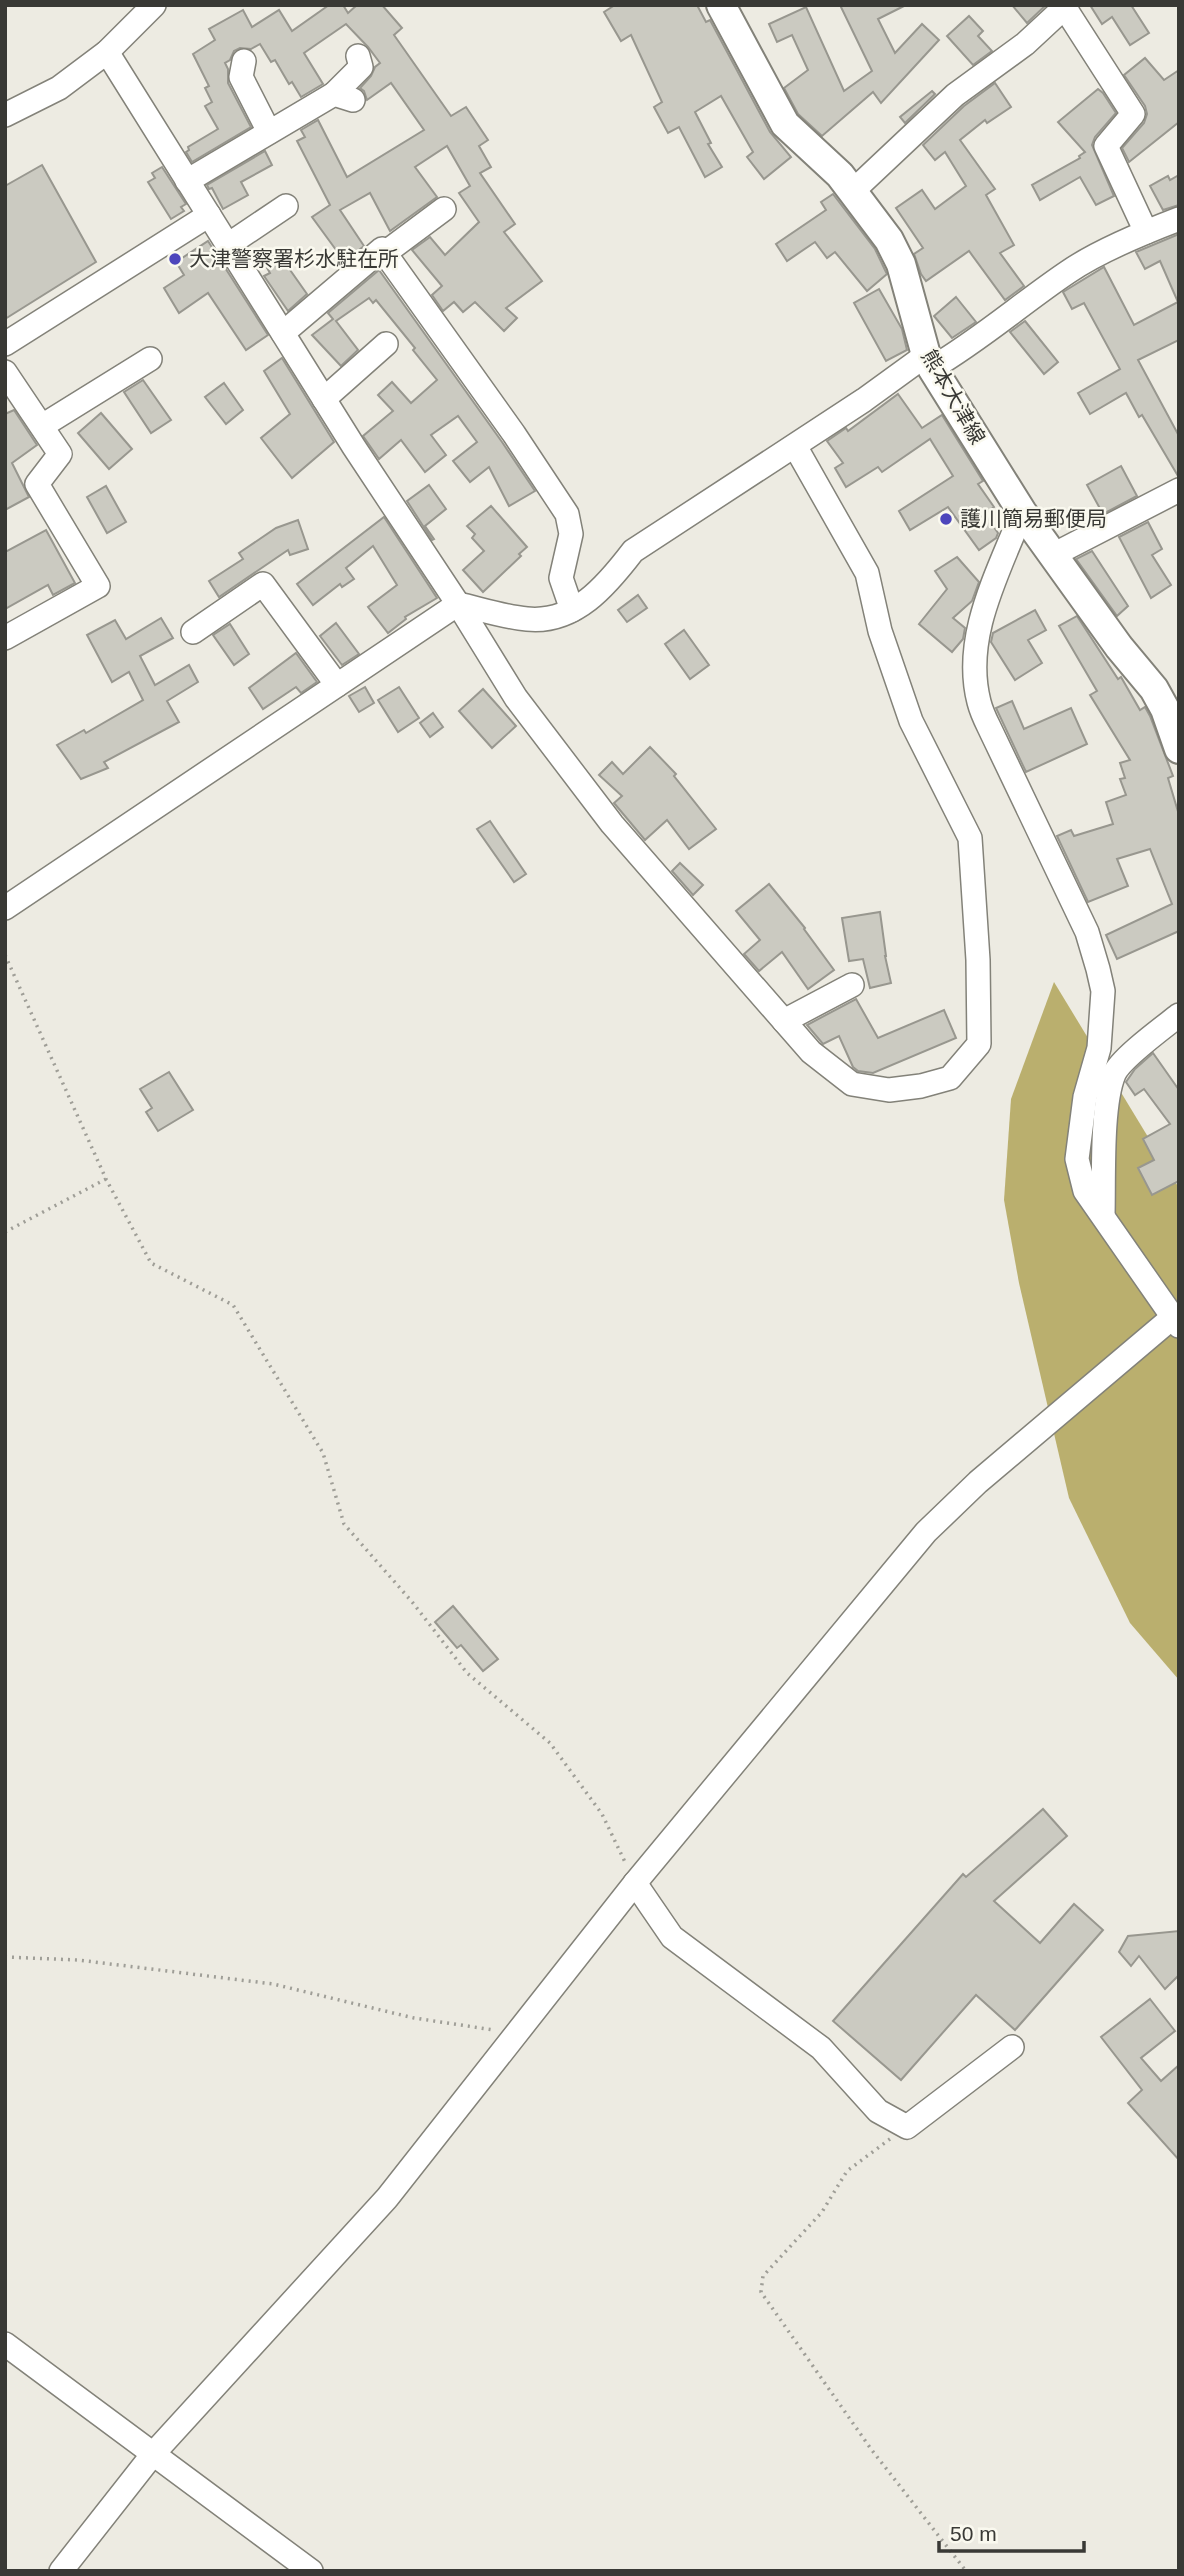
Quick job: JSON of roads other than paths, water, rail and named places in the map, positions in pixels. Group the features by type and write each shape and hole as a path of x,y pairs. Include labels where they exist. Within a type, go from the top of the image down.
{"main road":[{"name":"熊本大津線","path":"721,5 785,124 840,175 889,240 901,264 929,361 1022,512 1119,647 1154,689 1165,709 1179,749"}],"street":[{"path":"5,115 59,88 107,52 153,5"},
{"path":"853,191 955,95 1025,44 1065,6 1133,114 1106,146 1146,232"},
{"path":"107,52 324,399 516,698 612,824 811,1052 852,1084 889,1090 921,1086 950,1078 979,1044 978,960 970,838 911,721 880,631 867,573 795,446"},
{"path":"185,177 344,97 360,67 358,56"},
{"path":"244,61 241,77 270,132"},
{"path":"162,109 185,153 185,177"},
{"path":"228,245 286,206"},
{"path":"385,253 444,209"},
{"path":"5,344 209,215"},
{"path":"5,908 458,604 526,620 562,616 611,580 633,551 864,400 929,361 955,355 1070,270 1146,232 1179,219"},
{"path":"283,333 382,249 514,434 567,514 572,534 561,578 572,610"},
{"path":"324,399 386,344"},
{"path":"42,426 150,359"},
{"path":"5,372 60,454 37,484 98,586 5,638"},
{"path":"1053,555 1179,490"},
{"path":"61,2571 153,2454 387,2197 635,1883 926,1532 978,1482 1176,1321 1085,1191 1077,1159 1085,1097 1099,1048 1103,991 1098,968 1087,932 978,701 975,656 980,619 1022,512"},
{"path":"193,632 263,584 337,685"},
{"path":"784,1021 852,985"},
{"path":"1103,1215 1107,1100 1115,1071 1147,1040 1179,1015"},
{"path":"635,1883 672,1937 821,2048 878,2110 907,2127 1012,2047"},
{"path":"5,2344 312,2571"}],"place":[{"name":"大津警察署杉水駐在所","path":"175,259"},
{"name":"護川簡易郵便局","path":"946,519"}]}
